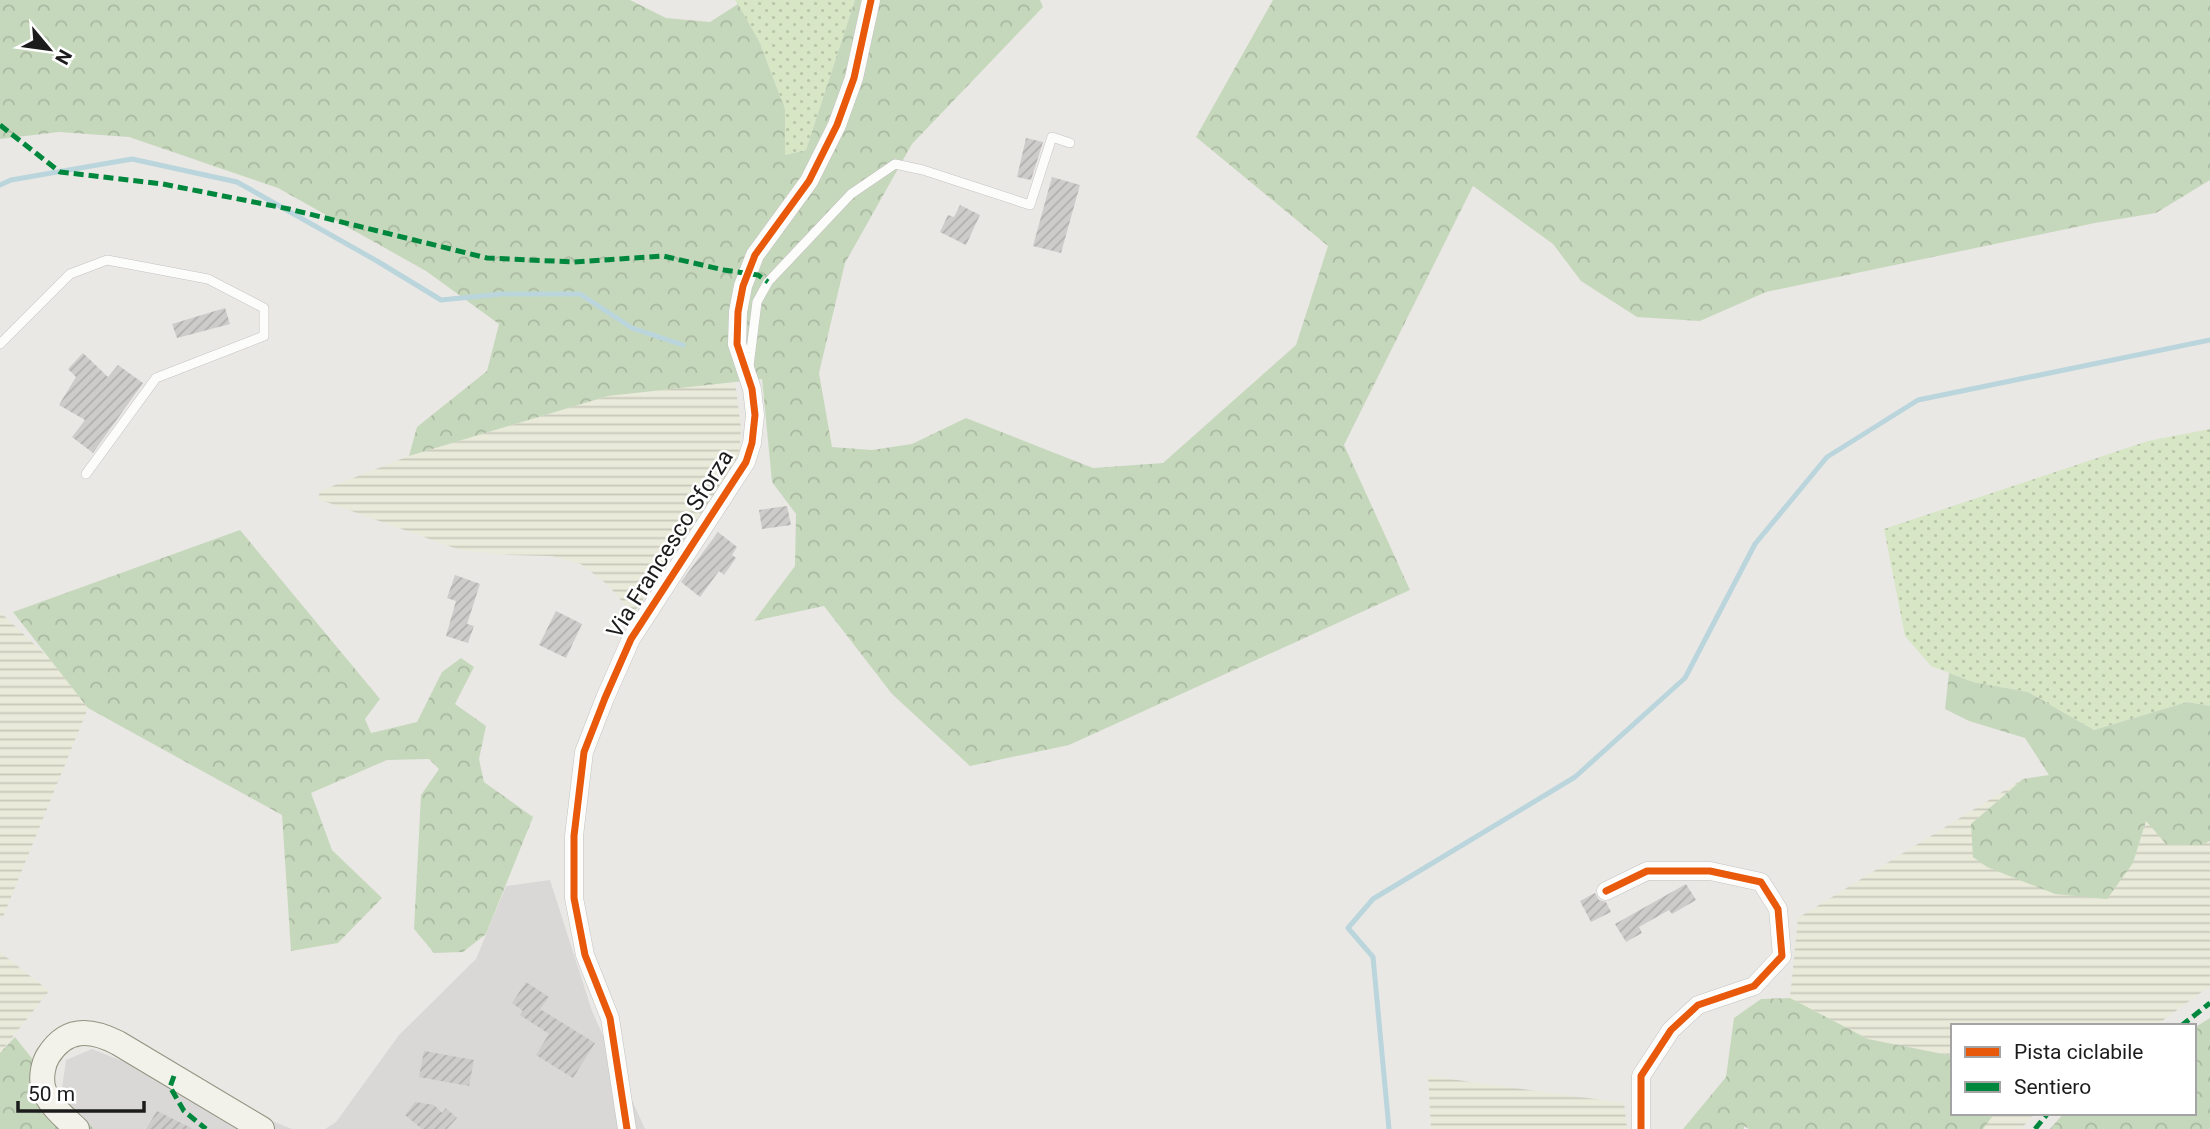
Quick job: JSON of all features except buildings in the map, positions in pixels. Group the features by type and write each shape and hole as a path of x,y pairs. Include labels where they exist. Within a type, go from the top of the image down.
{"main road":[{"path":"77,1129 62,1115 44,1090 43,1076 45,1061 63,1038 77,1033 89,1033 118,1043 262,1129"}],"street":[{"name":"Via Francesco Sforza","path":"627,1129 610,1018 585,955 575,898 575,836 584,752 604,698 631,639 746,462 752,443 755,415 752,389 737,344 738,312 743,286 755,255 809,181 837,125 854,79 871,0"},
{"path":"1606,891 1647,872 1710,871 1761,882 1778,909 1782,956 1754,986 1698,1005 1671,1030 1641,1076 1641,1129"}],"lane":[{"path":"748,378 757,302 768,282 851,194 895,164 923,170 1030,205 1052,137 1070,143"},
{"path":"0,344 70,274 107,260 208,279 264,308 264,336 156,378 86,474"}],"shaded area":[{"path":"550,880 592,1011 645,1129 325,1129 336,1122 399,1035 476,959 506,886"},
{"path":"92,1049 292,1129 94,1129 61,1095 66,1060"}],"green space":[{"path":"0,0 630,0 666,18 710,22 738,4 759,41 785,109 785,155 806,150 855,0 1040,0 1043,7 912,144 845,263 819,373 832,447 872,450 912,444 966,418 1093,468 1163,463 1296,345 1328,246 1196,137 1273,0 2210,0 2210,180 2156,213 2095,223 1766,292 1700,321 1637,317 1581,281 1553,244 1473,186 1344,445 1410,590 1069,745 970,766 892,694 824,606 754,621 795,566 796,514 772,482 762,379 608,396 409,456 417,427 487,371 499,324 426,271 278,188 129,137 59,132 0,139"},
{"path":"735,0 855,0 806,150 785,155 785,109 759,41"},
{"path":"735,382 741,428 739,454 729,474 633,614 608,585 581,564 552,556 460,550 318,499 320,491 409,456 608,396"},
{"path":"2210,429 2210,706 2187,702 2094,730 2028,692 1973,682 1931,666 1905,636 1884,529 2148,441"},
{"path":"240,530 380,699 365,719 371,733 417,722 442,672 461,658 474,667 455,704 486,726 479,759 484,782 533,817 486,934 463,952 434,953 414,929 421,795 439,769 429,759 387,760 311,793 332,850 382,898 338,943 291,951 282,815 88,708 13,612"},
{"path":"0,612 49,658 88,708 3,917 0,916"},
{"path":"1949,673 1973,682 2028,692 2094,730 2187,702 2210,706 2210,841 2201,845 2167,845 2146,821 2133,863 2107,899 2055,894 1987,867 1973,857 1971,824 2023,779 2049,775 2025,738 1969,721 1945,709"},
{"path":"2023,779 1971,824 2133,863 2146,821 2201,845 2210,841 2210,986 2158,1024 1951,1024 1951,1056 1868,1039 1790,998 1798,918"},
{"path":"0,952 49,991 0,1053"},
{"path":"1790,998 1868,1039 1951,1056 1951,1115 1994,1115 1983,1129 1749,1129 1744,1126 1744,1129 1683,1129 1726,1077 1734,1018 1761,999"},
{"path":"2210,1018 2210,1129 2050,1129 2062,1115 2196,1115 2196,1027"},
{"path":"15,1037 61,1095 94,1129 0,1129 0,1053"},
{"path":"1428,1076 1624,1103 1627,1129 1431,1129"},
{"path":"1994,1115 2033,1115 2021,1129 1983,1129"}],"waterway":[{"path":"0,185 11,180 132,159 237,182 441,300 501,294 580,294 632,328 683,345"},
{"path":"1389,1129 1373,957 1348,928 1373,899 1575,777 1685,678 1755,544 1827,457 1918,400 2210,340"}],"marked path":[{"path":"0,125 60,172 163,184 289,209 487,258 574,262 663,256 758,275 768,282"},
{"path":"2184,1024 2210,1003"},
{"path":"174,1076 170,1087 184,1111 206,1129"},
{"path":"2035,1129 2046,1115"}],"cycle path":[{"path":"627,1129 610,1018 585,955 574,898 574,836 584,752 631,639 746,462 752,443 755,415 752,389 737,344 738,312 743,286 755,255 809,181 837,125 854,78 871,0"},
{"path":"1606,891 1647,871 1710,871 1761,882 1778,909 1782,956 1754,986 1698,1005 1671,1030 1641,1076 1641,1129"}]}
